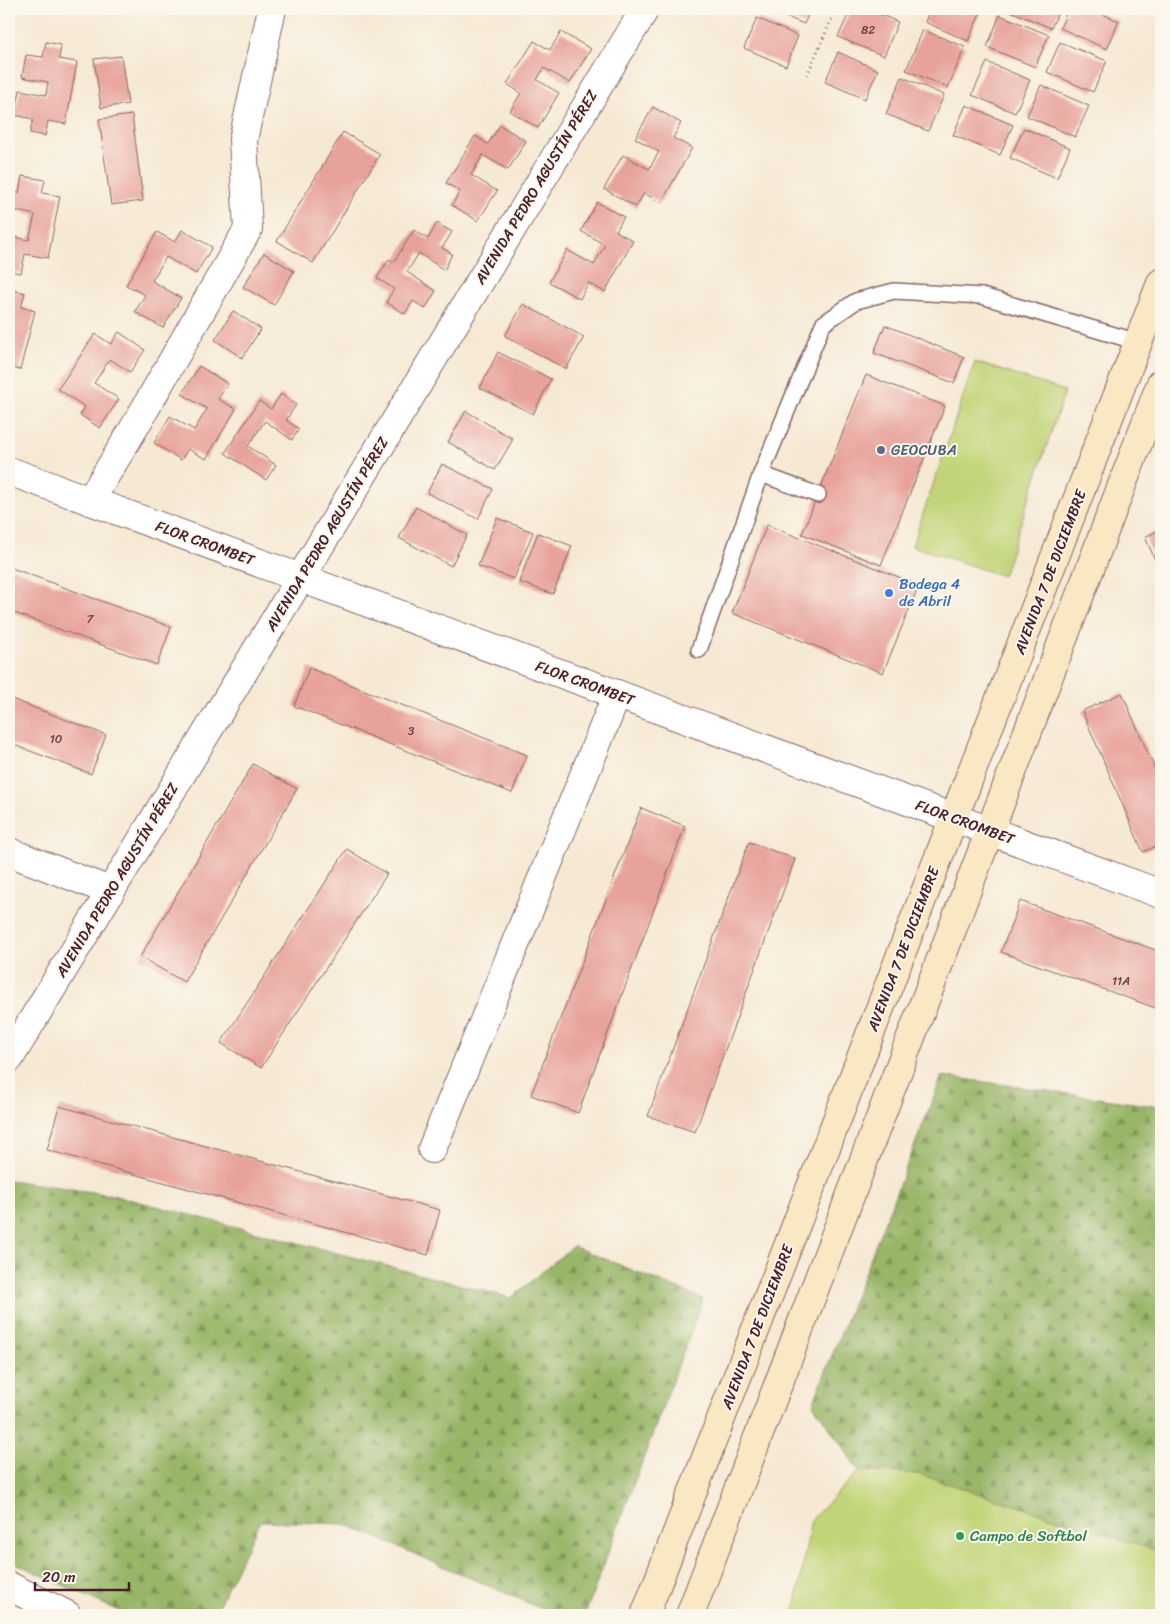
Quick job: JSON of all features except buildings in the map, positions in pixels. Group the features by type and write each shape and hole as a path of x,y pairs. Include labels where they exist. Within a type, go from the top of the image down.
{"main road":[{"name":"AVENIDA 7 DE DICIEMBRE","path":"645,1615 1161,283"},
{"path":"690,1615 1161,383"}],"street":[{"path":"90,501 248,229 243,140 272,9"},
{"name":"AVENIDA PEDRO AGUSTÍN PÉREZ","path":"9,1059 645,9"},
{"name":"FLOR CROMBET","path":"9,471 1161,894"},
{"path":"432,1149 617,694"},
{"path":"9,852 110,891"},
{"path":"9,1586 67,1615"}],"lane":[{"path":"699,650 761,474 823,324 856,300 894,291 982,296 1138,342"},
{"path":"761,474 818,495"}],"path":[{"path":"807,75 836,9"}],"green space":[{"path":"975,362 1065,391 1003,576 912,546"},
{"path":"942,1076 1161,1107 1161,1552 918,1474 859,1471 813,1404"},
{"path":"9,1180 113,1195 511,1298 573,1246 703,1299 585,1615 556,1615 345,1524 260,1521 214,1615 127,1615 9,1560"},
{"name":"Campo de Softbol","path":"859,1471 918,1474 1161,1552 1161,1615 794,1615 811,1520"}],"place":[{"name":"GEOCUBA","path":"881,450"},
{"name":"Bodega 4 de Abril","path":"889,593"},
{"name":"Campo de Softbol","path":"960,1536"}]}
